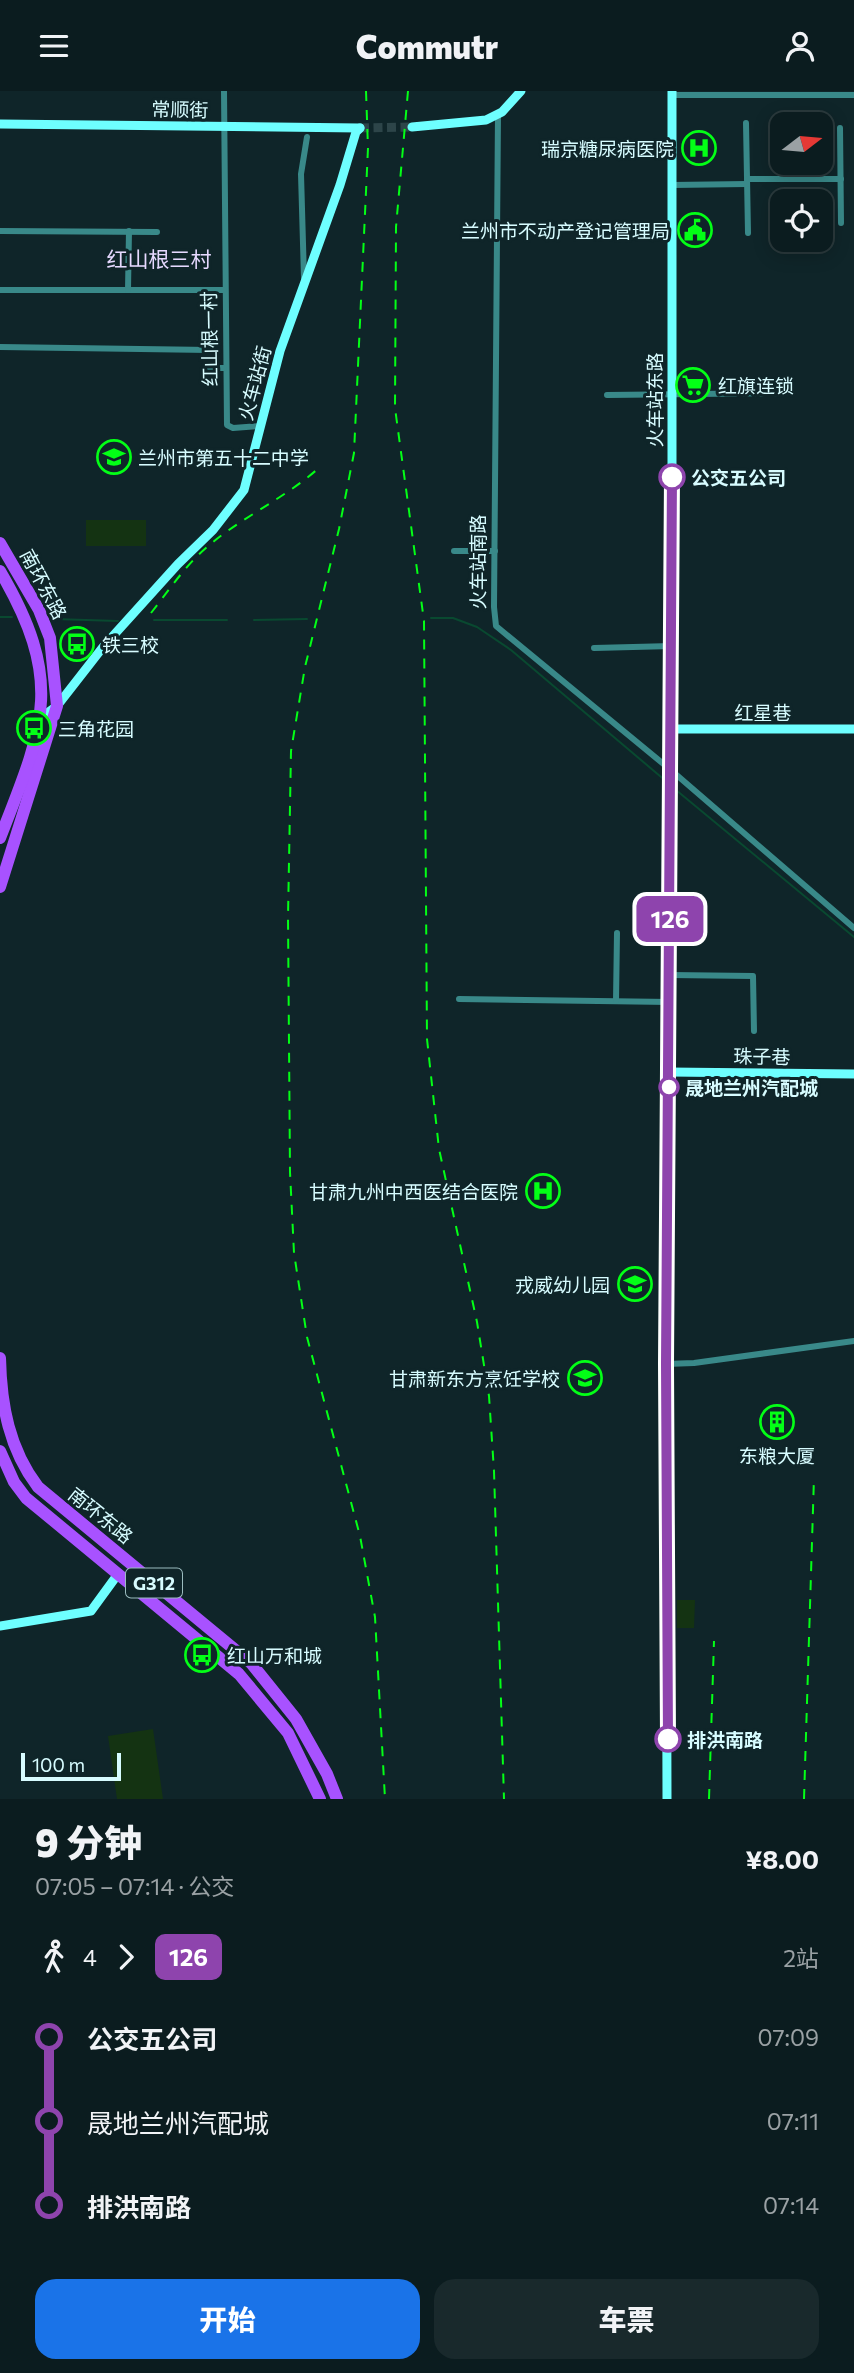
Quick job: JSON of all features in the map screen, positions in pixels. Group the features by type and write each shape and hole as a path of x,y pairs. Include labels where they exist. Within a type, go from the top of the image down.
{"highway":[{"name":"南环东路","path":"0,543 39,610 50,638 57,706 0,887"},
{"name":"南环东路","path":"0,571 34,639 41,680 42,717 37,740 0,838"},
{"name":"南环东路","path":"0,1358 5,1418 21,1460 38,1487 251,1663 296,1719 327,1774 337,1799"},
{"name":"南环东路","path":"0,1451 14,1482 26,1498 239,1674 288,1733 320,1799"}],"main road":[{"path":"412,127 473,123 498,114 522,91"},
{"name":"火车站东路","path":"666,1364 673,729 671,93"},
{"name":"常顺街","path":"0,124 360,128"},
{"name":"火车站街","path":"42,717 57,706 103,647 236,503 249,475 280,351 356,132 360,128"},
{"name":"红星巷","path":"673,729 854,729"},
{"name":"珠子巷","path":"669,1072 854,1074"},
{"path":"666,1364 667,1799"},
{"path":"0,1626 91,1611 118,1574"}],"street":[{"name":"红山根一村","path":"224,91 227,425 233,428 261,426"},
{"path":"671,93 854,95"},
{"name":"火车站南路","path":"498,114 494,619 501,631 854,928"},
{"path":"746,123 748,233"},
{"path":"840,128 841,223"},
{"path":"304,284 301,174 307,137"},
{"path":"672,185 841,179"},
{"path":"0,231 157,232"},
{"path":"128,290 129,232"},
{"path":"0,290 224,290"},
{"path":"0,347 210,351 210,368 225,368"},
{"path":"607,395 785,393"},
{"path":"454,551 495,551"},
{"path":"594,648 672,646"},
{"path":"616,1002 617,933"},
{"path":"670,975 753,977 754,1031"},
{"path":"459,999 670,1002"},
{"path":"666,1364 706,1362 854,1341"}],"green space":[{"path":"86,520 146,520 146,546 86,546"},
{"path":"677,1600 695,1600 694,1628 677,1628"},
{"path":"153,1729 163,1799 117,1799 108,1736"}],"waterway":[{"path":"0,617 12,617"},
{"path":"431,618 453,618 477,627 511,650 667,782"},
{"path":"54,619 118,621"},
{"path":"254,620 307,619"},
{"path":"154,620 227,620"},
{"path":"676,790 854,937"}],"tunnel":[{"path":"360,128 412,127"}],"railway":[{"path":"366,91 368,148 354,453 339,529 305,667 291,751 288,917 290,1172 294,1253 307,1337 360,1536 375,1617 385,1799"},
{"path":"408,91 396,227 395,408 424,621 427,1039 439,1149 477,1322 489,1396 494,1471 504,1799"},
{"path":"151,613 184,570 207,547 321,466"},
{"path":"804,1799 814,1477"},
{"path":"709,1799 714,1641"}],"bus line":[{"name":"126","path":"668,1739 666,1364 673,729 672,477"}],"place":[{"name":"瑞京糖尿病医院","path":"699,148"},
{"name":"兰州市不动产登记管理局","path":"695,230"},
{"name":"红旗连锁","path":"693,385"},
{"name":"兰州市第五十二中学","path":"114,457"},
{"name":"公交五公司","path":"672,477"},
{"name":"铁三校","path":"77,644"},
{"name":"三角花园","path":"34,728"},
{"name":"晟地兰州汽配城","path":"669,1087"},
{"name":"甘肃九州中西医结合医院","path":"543,1191"},
{"name":"戎威幼儿园","path":"635,1284"},
{"name":"甘肃新东方烹饪学校","path":"585,1378"},
{"name":"东粮大厦","path":"777,1422"},
{"name":"红山万和城","path":"202,1655"},
{"name":"排洪南路","path":"668,1739"}],"district":[{"name":"红山根三村","path":"159,258"}]}
